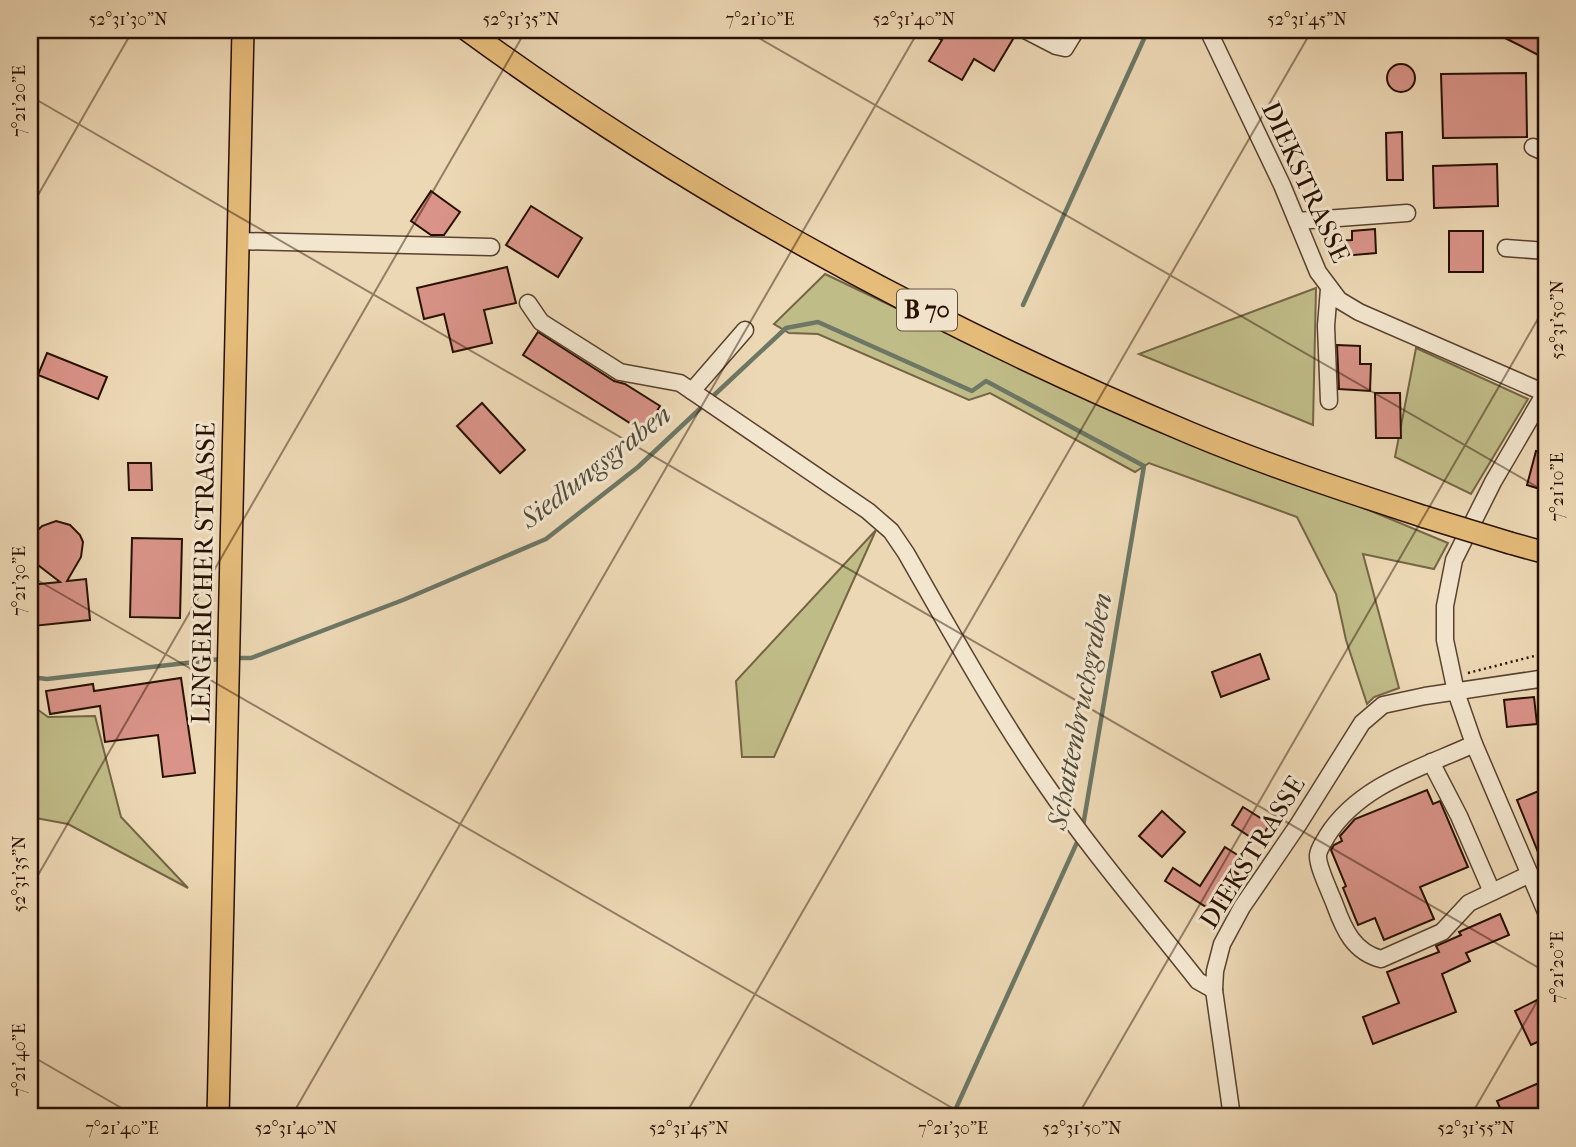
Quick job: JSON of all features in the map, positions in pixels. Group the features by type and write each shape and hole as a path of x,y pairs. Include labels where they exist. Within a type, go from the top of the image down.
{"main road":[{"name":"LENGERICHER STRASSE","path":"218,1117 243,30"},
{"name":"B 70","path":"467,30 589,115 745,213 874,284 1031,362 1192,433 1350,492 1546,553"}],"street":[{"path":"1025,30 1056,47 1065,48 1076,30"},
{"name":"DIEKSTRASSE","path":"1208,30 1318,272 1339,300 1359,312 1546,392"},
{"path":"1297,221 1407,213"},
{"path":"239,241 491,247"},
{"path":"1506,248 1546,251"},
{"path":"1329,289 1326,326 1329,401"},
{"path":"528,303 541,322 620,372 680,383 868,511 891,531 990,700 1086,840 1198,981 1214,990"},
{"path":"700,397 745,330"},
{"path":"1546,392 1493,482 1454,560 1445,606 1445,640 1455,684 1474,744 1546,912"},
{"name":"DIEKSTRASSE","path":"1232,1117 1214,990 1214,971 1222,944 1241,907 1362,723 1383,705 1425,696 1455,684 1546,678"},
{"path":"1474,744 1404,772 1345,812 1322,845 1318,857 1343,928 1356,947 1367,956 1381,960 1441,932 1469,903 1530,874"},
{"path":"1431,762 1459,816 1492,892"}],"path":[{"path":"1455,684 1546,653"}],"shaded area":[{"path":"825,274 982,349 1448,543 1434,569 1363,554 1399,688 1374,697 1367,704 1346,640 1336,594 1297,517 1149,463 1135,472 990,393 969,400 818,334 789,333 774,324"},
{"path":"1316,288 1313,425 1139,354"},
{"path":"1416,348 1528,399 1471,494 1395,457"},
{"path":"876,530 774,757 742,757 736,681"},
{"path":"30,704 48,717 95,716 121,817 188,888 68,824 30,817"}],"building":[{"path":"923,30 1015,30 1016,34 994,71 974,59 962,80 929,61 942,40"},
{"path":"1489,30 1546,30 1546,59 1517,44"},
{"path":"1401,64 1411,68 1415,78 1411,88 1401,92 1391,88 1387,78 1391,68"},
{"path":"1526,73 1527,137 1443,138 1441,74"},
{"path":"1402,132 1403,180 1387,180 1386,133"},
{"path":"1497,164 1498,206 1434,208 1433,166"},
{"path":"431,191 460,212 444,235 431,235 411,221"},
{"path":"531,206 582,238 558,277 506,245"},
{"path":"1375,229 1376,253 1332,257 1331,241 1352,240 1352,231"},
{"path":"1449,231 1483,231 1483,272 1449,272"},
{"path":"507,267 516,303 484,310 492,343 453,352 444,314 424,319 417,288"},
{"path":"538,332 614,381 625,384 660,406 644,432 523,355"},
{"path":"1337,345 1360,346 1360,364 1371,364 1370,391 1339,389"},
{"path":"47,353 107,377 98,399 38,375"},
{"path":"1375,393 1400,393 1401,438 1376,438"},
{"path":"482,403 525,450 500,473 457,426"},
{"path":"1536,451 1546,454 1546,491 1527,485"},
{"path":"128,463 151,463 152,490 129,490"},
{"path":"56,521 70,525 83,542 81,557 67,581 86,579 90,620 33,626 30,585 60,582 38,565 31,544 42,526"},
{"path":"132,538 182,539 180,618 130,617"},
{"path":"1260,654 1269,679 1221,697 1212,672"},
{"path":"181,678 195,773 163,777 158,735 105,742 100,706 50,714 46,691 93,684 94,691"},
{"path":"1534,697 1537,724 1507,727 1504,700"},
{"path":"1546,788 1546,872 1517,800"},
{"path":"1427,790 1433,804 1440,801 1468,867 1420,887 1434,919 1384,940 1375,918 1358,925 1331,850 1342,841 1340,836 1355,819"},
{"path":"1243,807 1270,824 1258,842 1232,825"},
{"path":"1162,811 1185,832 1162,857 1139,836"},
{"path":"1225,847 1239,856 1230,869 1238,874 1214,912 1165,881 1173,868 1200,886"},
{"path":"1500,914 1509,935 1466,953 1470,961 1442,974 1456,1012 1373,1044 1363,1017 1399,1003 1387,972 1439,952 1436,946 1461,935 1459,932"},
{"path":"1539,999 1546,1015 1546,1038 1531,1045 1515,1011"},
{"path":"1546,1080 1546,1117 1504,1117 1497,1101"}],"waterway":[{"name":"Schattenbruchgraben","path":"1023,305 1148,30"},
{"name":"Schattenbruchgraben","path":"711,398 786,328 818,322 972,391 986,381 1144,466 1083,826"},
{"name":"Siedlungsgraben","path":"233,658 251,658 403,600 546,539 638,467 705,404"},
{"name":"Siedlungsgraben","path":"30,677 47,679 221,659"},
{"name":"Schattenbruchgraben","path":"952,1117 1079,838"}]}
